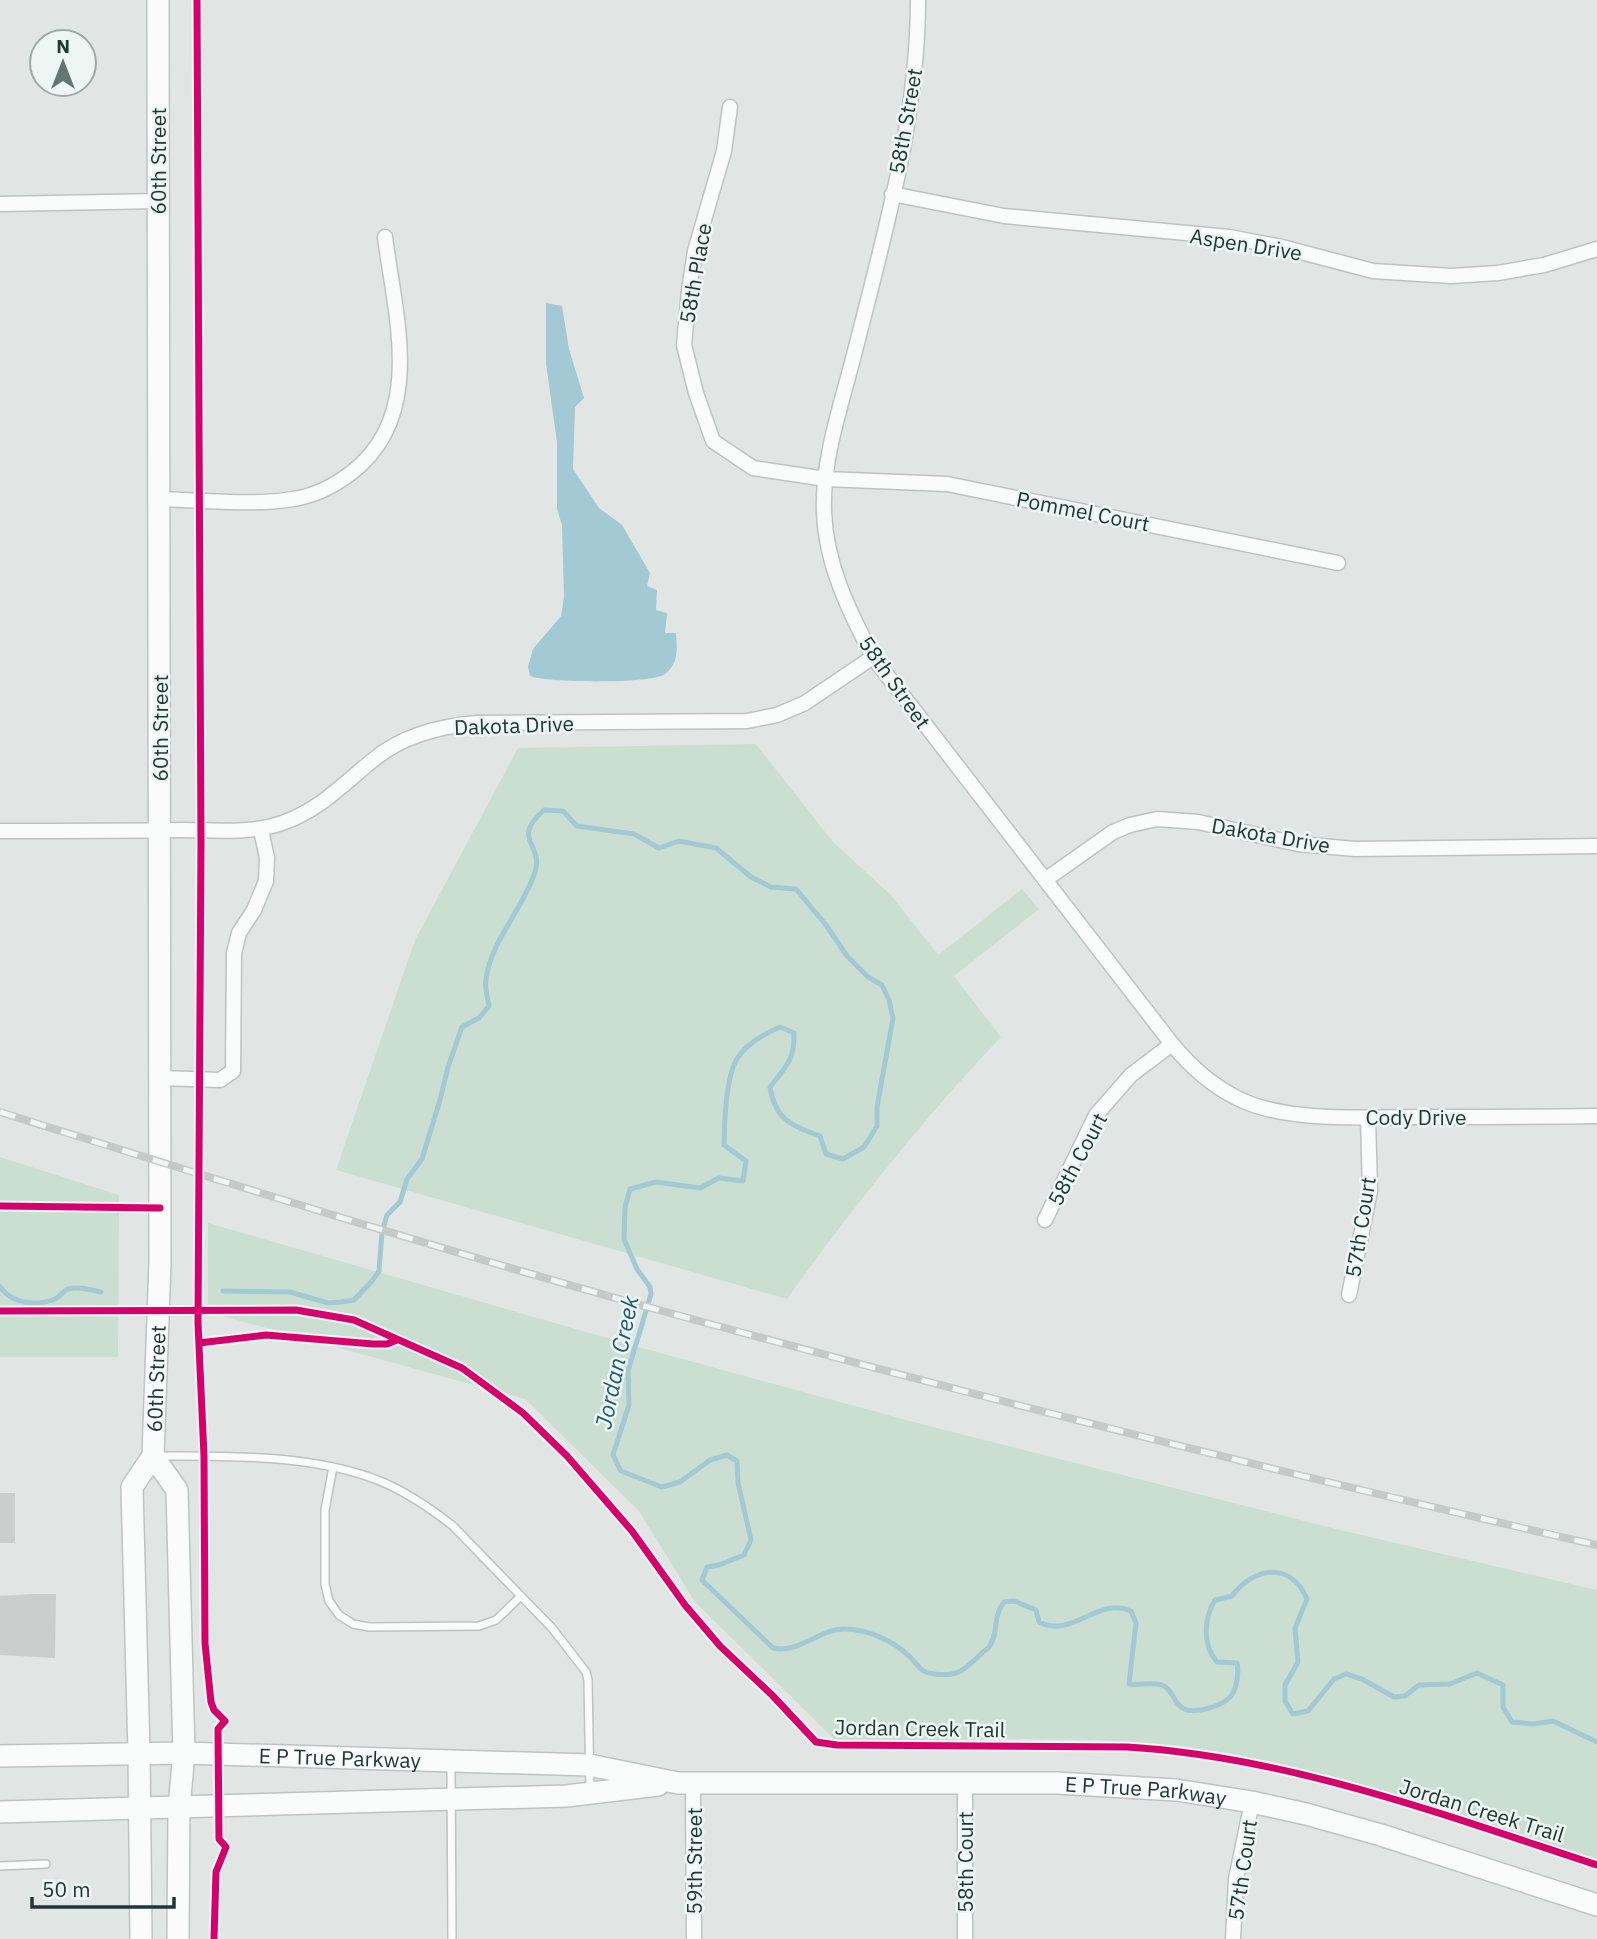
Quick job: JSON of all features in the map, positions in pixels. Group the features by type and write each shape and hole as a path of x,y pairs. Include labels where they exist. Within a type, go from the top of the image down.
{"main road":[{"name":"60th Street","path":"141,1939 132,1487 153,1456 160,1262 158,0"},
{"name":"60th Street","path":"153,1456 177,1490 184,1753 179,1807 178,1939"},
{"name":"E P True Parkway","path":"0,1756 184,1753 589,1765 685,1783"},
{"name":"E P True Parkway","path":"0,1812 451,1799 590,1793 685,1783 1111,1785 1176,1790 1252,1802 1381,1835 1597,1905"}],"street":[{"name":"58th Street","path":"918,0 916,58 905,135 826,480 826,536 838,584 873,657 1172,1044 1203,1077 1237,1099"},
{"name":"58th Place","path":"730,107 724,151 695,251 688,290 684,345 696,393 713,441 753,467 826,480"},
{"name":"Aspen Drive","path":"892,194 1004,216 1229,237 1282,247 1373,271 1451,276 1498,273 1544,265 1597,249"},
{"path":"0,204 159,201"},
{"path":"159,499 294,499 318,492 340,481 360,466 376,448 388,428 397,404 401,379 385,237"},
{"name":"Pommel Court","path":"826,480 947,484 1338,563"},
{"name":"Dakota Drive","path":"0,831 261,830 308,812 333,797 375,758 400,742 425,732 453,725 477,723 747,721 778,715 805,703 873,657"},
{"name":"Dakota Drive","path":"1045,880 1113,832 1157,819 1198,821 1298,844 1355,849 1597,846"},
{"path":"160,1078 220,1080 233,1071 234,953 239,933 254,910 266,881 267,858 261,830"},
{"name":"58th Court","path":"1045,1220 1097,1115 1132,1075 1172,1044"},
{"name":"Cody Drive","path":"1237,1099 1268,1109 1300,1114 1368,1117 1597,1116"},
{"name":"57th Court","path":"1349,1295 1370,1191 1368,1117"},
{"name":"59th Street","path":"685,1783 694,1939"},
{"name":"58th Court","path":"965,1784 965,1939"},
{"name":"57th Court","path":"1233,1939 1237,1879 1252,1802"}],"lane":[{"path":"153,1456 216,1455 333,1467 381,1482 427,1507 453,1526 552,1628 586,1672 590,1793"},
{"path":"333,1467 325,1510 325,1584 329,1601 338,1615 345,1620 369,1627 480,1626 496,1620 521,1596"},
{"path":"451,1762 452,1939"},
{"path":"0,1866 46,1864"}],"green space":[{"path":"756,744 833,842 891,895 938,955 1022,889 1039,909 954,976 1001,1037 890,1164 787,1299 336,1170 415,940 518,748"},
{"path":"0,1157 119,1195 118,1357 0,1357"},
{"path":"208,1223 635,1346 921,1424 1336,1529 1597,1590 1597,1860 1363,1785 1219,1752 1076,1740 837,1742 695,1602 639,1511 525,1399 208,1312"}],"water":[{"path":"546,303 562,306 569,349 584,398 575,407 573,469 599,508 622,525 650,573 647,586 657,590 656,610 667,613 665,633 676,633 677,650 673,665 665,674 656,677 599,681 530,676 528,667 533,649 561,616 564,597 562,525 557,509 557,442 546,364"}],"building":[{"path":"0,1493 15,1493 15,1543 0,1543"},
{"path":"56,1594 55,1658 0,1655 0,1596"}],"waterway":[{"name":"Jordan Creek","path":"223,1291 290,1292 328,1303 341,1302 354,1300 379,1271 382,1232 387,1215 400,1202 407,1179 422,1159 462,1027 479,1018 489,1006 485,986 489,965 535,872 537,862 530,841 530,828 544,810 563,811 577,826 634,834 659,848 679,841 716,848 751,877 771,887 796,889 847,956 868,977 882,985 893,1018 877,1107 877,1126 864,1147 843,1159 826,1154 820,1136 792,1124 780,1114 770,1087 785,1068 794,1042 794,1033 780,1027 750,1044 737,1059 730,1077 724,1145 746,1161 743,1181 719,1178 700,1188 656,1182 630,1189 625,1207 624,1239 637,1269 650,1287 651,1294 628,1371 629,1405 613,1455 621,1471 662,1487 680,1482 710,1460 727,1455 737,1461 738,1483 751,1540 744,1555 707,1567 702,1580 773,1648 792,1647 827,1632 854,1630 888,1641 925,1672 942,1675 960,1671 988,1648 1004,1602 1014,1601 1036,1610 1039,1622 1051,1626 1074,1622 1107,1609 1131,1611 1136,1623 1129,1684 1162,1685 1169,1690 1180,1707 1202,1710 1216,1706 1231,1696 1238,1671 1237,1663 1217,1662 1209,1648 1206,1631 1211,1607 1215,1600 1232,1596 1250,1579 1271,1572 1291,1578 1307,1599 1295,1628 1298,1662 1285,1685 1285,1701 1293,1714 1308,1711 1334,1679 1346,1674 1362,1679 1394,1697 1405,1696 1419,1685 1450,1684 1477,1673 1503,1685 1503,1707 1512,1722 1533,1724 1553,1721 1597,1742"},
{"name":"Jordan Creek","path":"0,1287 11,1297 32,1303 55,1299 72,1288 101,1292"}],"railway":[{"path":"0,1112 422,1242 677,1315 1136,1435 1597,1545"}],"cycle path":[{"path":"197,0 201,844 198,1323 204,1456 205,1643 211,1702 214,1710 225,1721 218,1729 219,1839 226,1847 216,1872 214,1939"},
{"path":"0,1206 160,1208"},
{"name":"Jordan Creek Trail","path":"0,1311 296,1310 354,1320 462,1368 523,1413 567,1456 632,1531 685,1605 720,1646 772,1695 816,1742 837,1745 1127,1747 1187,1753 1247,1763 1365,1791 1597,1865"},
{"path":"199,1343 266,1335 373,1344 387,1344 397,1340"}]}
